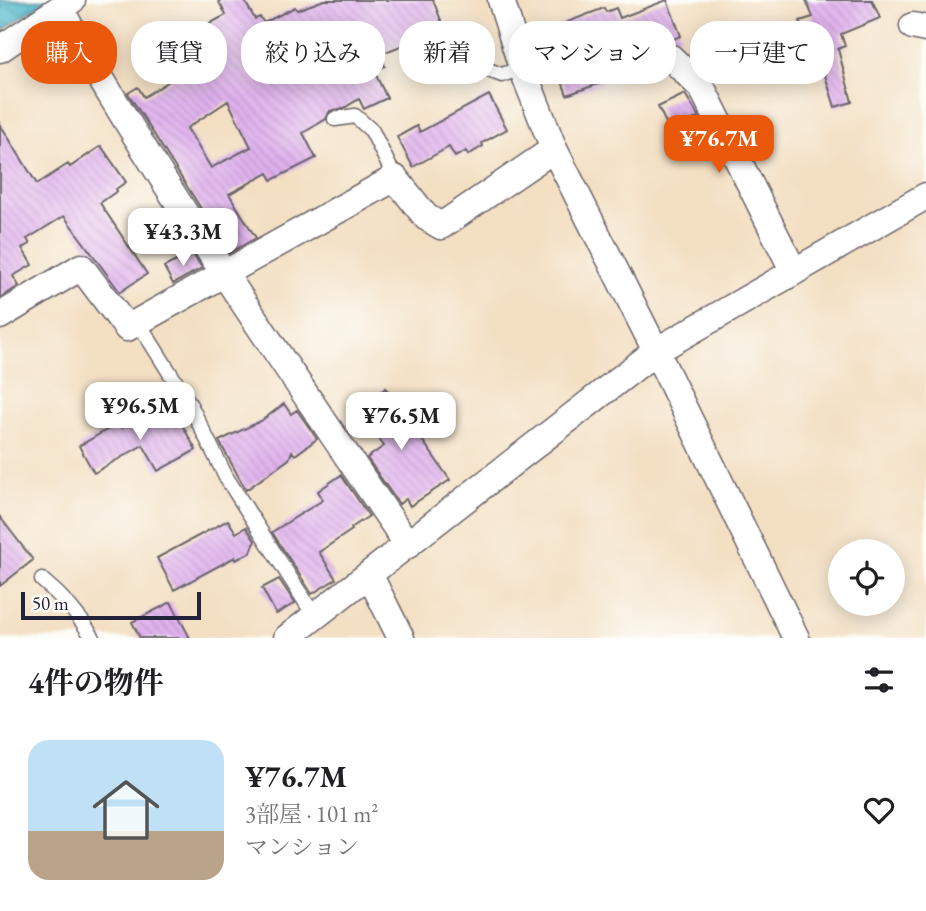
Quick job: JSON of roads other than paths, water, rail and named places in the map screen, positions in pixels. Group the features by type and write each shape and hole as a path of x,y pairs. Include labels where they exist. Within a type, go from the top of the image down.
{"street":[{"path":"501,0 509,26"},
{"path":"0,49 66,4 112,99 225,275 408,545"},
{"path":"676,63 702,88 794,272"},
{"path":"528,84 554,149 796,638"},
{"path":"0,316 81,267 127,328 395,178 426,217 441,226 554,149"},
{"path":"287,638 656,351 926,196"},
{"path":"370,576 401,638"}],"lane":[{"path":"335,119 355,116 372,131 395,178"},
{"path":"138,322 190,405 226,477 315,617"},
{"path":"42,580 68,604 93,638"}],"water":[{"path":"0,0 47,0 0,32"}]}
